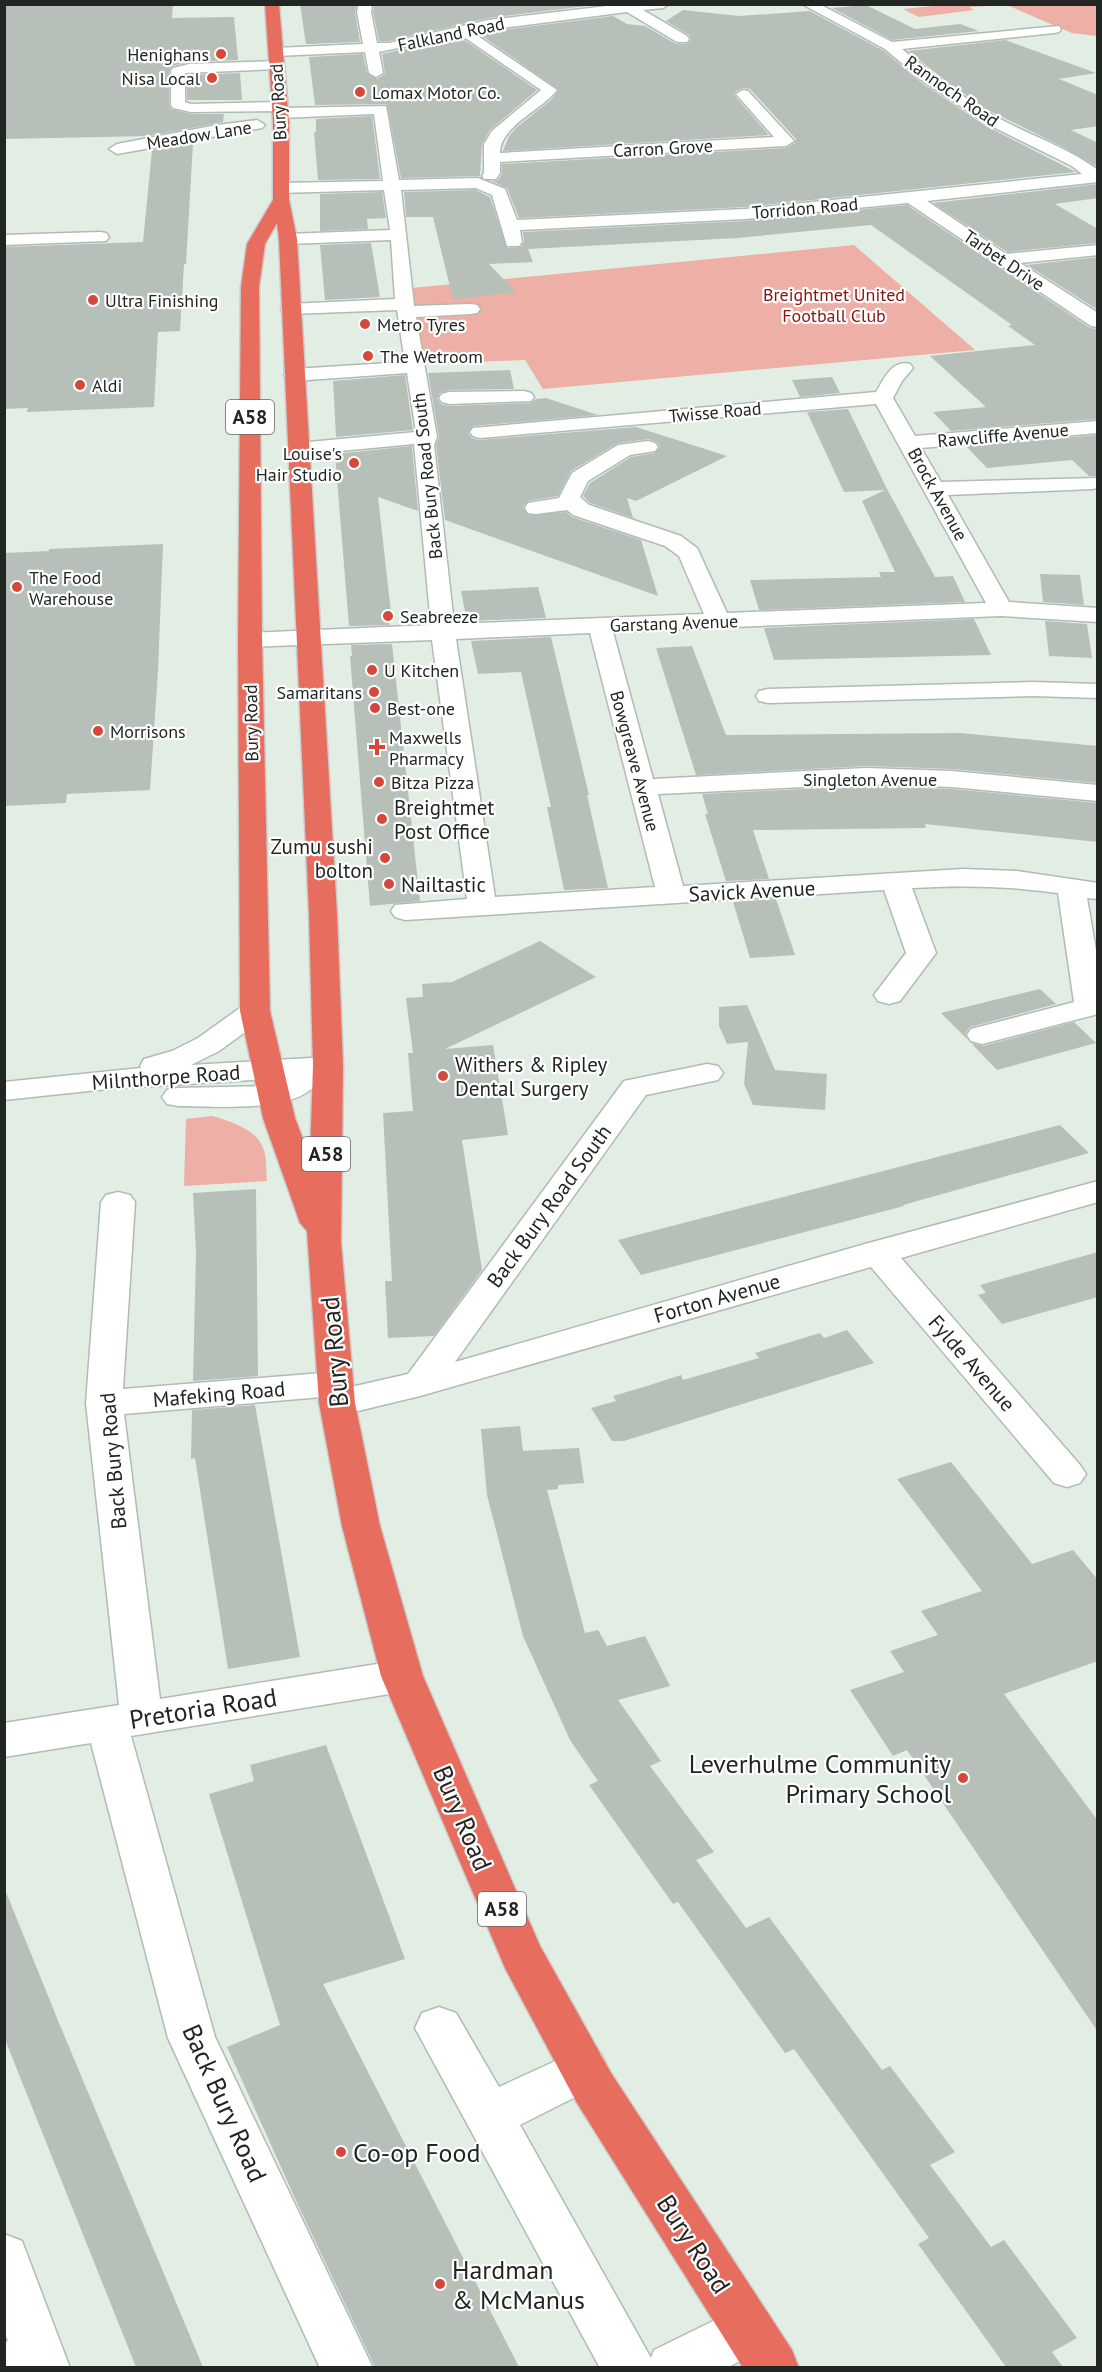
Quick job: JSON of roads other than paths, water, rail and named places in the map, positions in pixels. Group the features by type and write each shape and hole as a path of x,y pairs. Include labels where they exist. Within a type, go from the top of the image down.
{"highway":[{"name":"Bury Road","path":"272,4 280,114 281,194 288,239 309,638 328,1069 324,1242 336,1394 361,1526 402,1676 521,1954 594,2088 761,2348"},
{"name":"Bury Road","path":"281,194 256,244 250,287 250,640 255,1011 281,1125 324,1242"}],"street":[{"path":"366,4 363,7 376,73"},
{"name":"Falkland Road","path":"280,114 191,108 178,105 178,71 370,49 411,43 513,21 663,4"},
{"name":"Rannoch Road","path":"808,4 891,46 928,78 993,121 1078,163 1097,177"},
{"path":"629,8 682,39"},
{"path":"891,46 1054,28"},
{"path":"281,194 392,185 478,183 492,173 492,144 500,131 550,90 472,36 459,32"},
{"name":"Carron Grove","path":"491,158 786,141 744,102"},
{"name":"Back Bury Road South","path":"280,114 381,109 399,235 405,308 427,437 424,445 443,632 482,907"},
{"name":"Meadow Lane","path":"117,149 217,130 280,114"},
{"name":"Torridon Road","path":"478,183 499,192 512,233 746,214 1097,177"},
{"name":"Tarbet Drive","path":"911,198 1098,322"},
{"path":"288,239 399,235"},
{"path":"4,240 100,237"},
{"path":"1004,259 1098,250"},
{"path":"290,309 471,309"},
{"path":"294,375 415,367"},
{"path":"520,374 524,397 546,426"},
{"path":"883,398 890,374"},
{"path":"450,398 524,397"},
{"name":"Twisse Road","path":"480,432 883,398"},
{"name":"Brock Avenue","path":"883,398 936,489 1001,609"},
{"name":"Rawcliffe Avenue","path":"909,443 1098,427"},
{"path":"298,448 427,437"},
{"path":"648,447 622,444 579,477 569,497 571,503 581,510 682,546 689,553 719,621"},
{"path":"936,489 1082,489"},
{"path":"536,508 571,503"},
{"name":"Garstang Avenue","path":"250,640 1001,609 1098,615"},
{"name":"Bowgreave Avenue","path":"600,626 671,896"},
{"path":"769,698 1033,689 1098,691"},
{"name":"Singleton Avenue","path":"642,787 866,776 952,779 1098,793"},
{"name":"Savick Avenue","path":"405,911 963,877 1017,879 1084,888"},
{"path":"889,995 921,953 895,882"},
{"path":"982,1035 1090,1007 1084,888"},
{"path":"11,1091 163,1065 214,1043 255,1011"},
{"path":"11,1091 120,1097 271,1083 328,1069"},
{"name":"Back Bury Road South","path":"420,1384 635,1088 707,1073"},
{"name":"Forton Avenue","path":"336,1394 420,1384 877,1252 1098,1191"},
{"name":"Back Bury Road","path":"118,1202 104,1403 124,1721 192,2038 347,2367"},
{"name":"Fylde Avenue","path":"877,1252 1067,1474"},
{"name":"Mafeking Road","path":"104,1403 336,1394"},
{"name":"Pretoria Road","path":"4,1740 402,1676"},
{"path":"439,2028 630,2367"},
{"path":"489,2116 584,2069"},
{"path":"4,2258 31,2363"},
{"path":"673,2367 761,2348"}],"place":[{"name":"Henighans","path":"221,54"},
{"name":"Nisa Local","path":"212,78"},
{"name":"Lomax Motor Co.","path":"360,92"},
{"name":"Ultra Finishing","path":"93,300"},
{"name":"Metro Tyres","path":"365,324"},
{"name":"The Wetroom","path":"368,356"},
{"name":"Aldi","path":"80,385"},
{"name":"Louise's Hair Studio","path":"354,463"},
{"name":"The Food Warehouse","path":"17,587"},
{"name":"Seabreeze","path":"388,616"},
{"name":"U Kitchen","path":"372,670"},
{"name":"Samaritans","path":"374,692"},
{"name":"Best-one","path":"375,708"},
{"name":"Morrisons","path":"98,731"},
{"name":"Maxwells Pharmacy","path":"377,747"},
{"name":"Bitza Pizza","path":"379,782"},
{"name":"Breightmet Post Office","path":"382,819"},
{"name":"Zumu sushi bolton","path":"385,858"},
{"name":"Nailtastic","path":"389,884"},
{"name":"Withers & Ripley Dental Surgery","path":"443,1076"},
{"name":"Leverhulme Community Primary School","path":"963,1778"},
{"name":"Co-op Food","path":"341,2152"},
{"name":"Hardman & McManus","path":"440,2284"}],"park label":[{"name":"Breightmet United Football Club","path":"834,304"}]}
